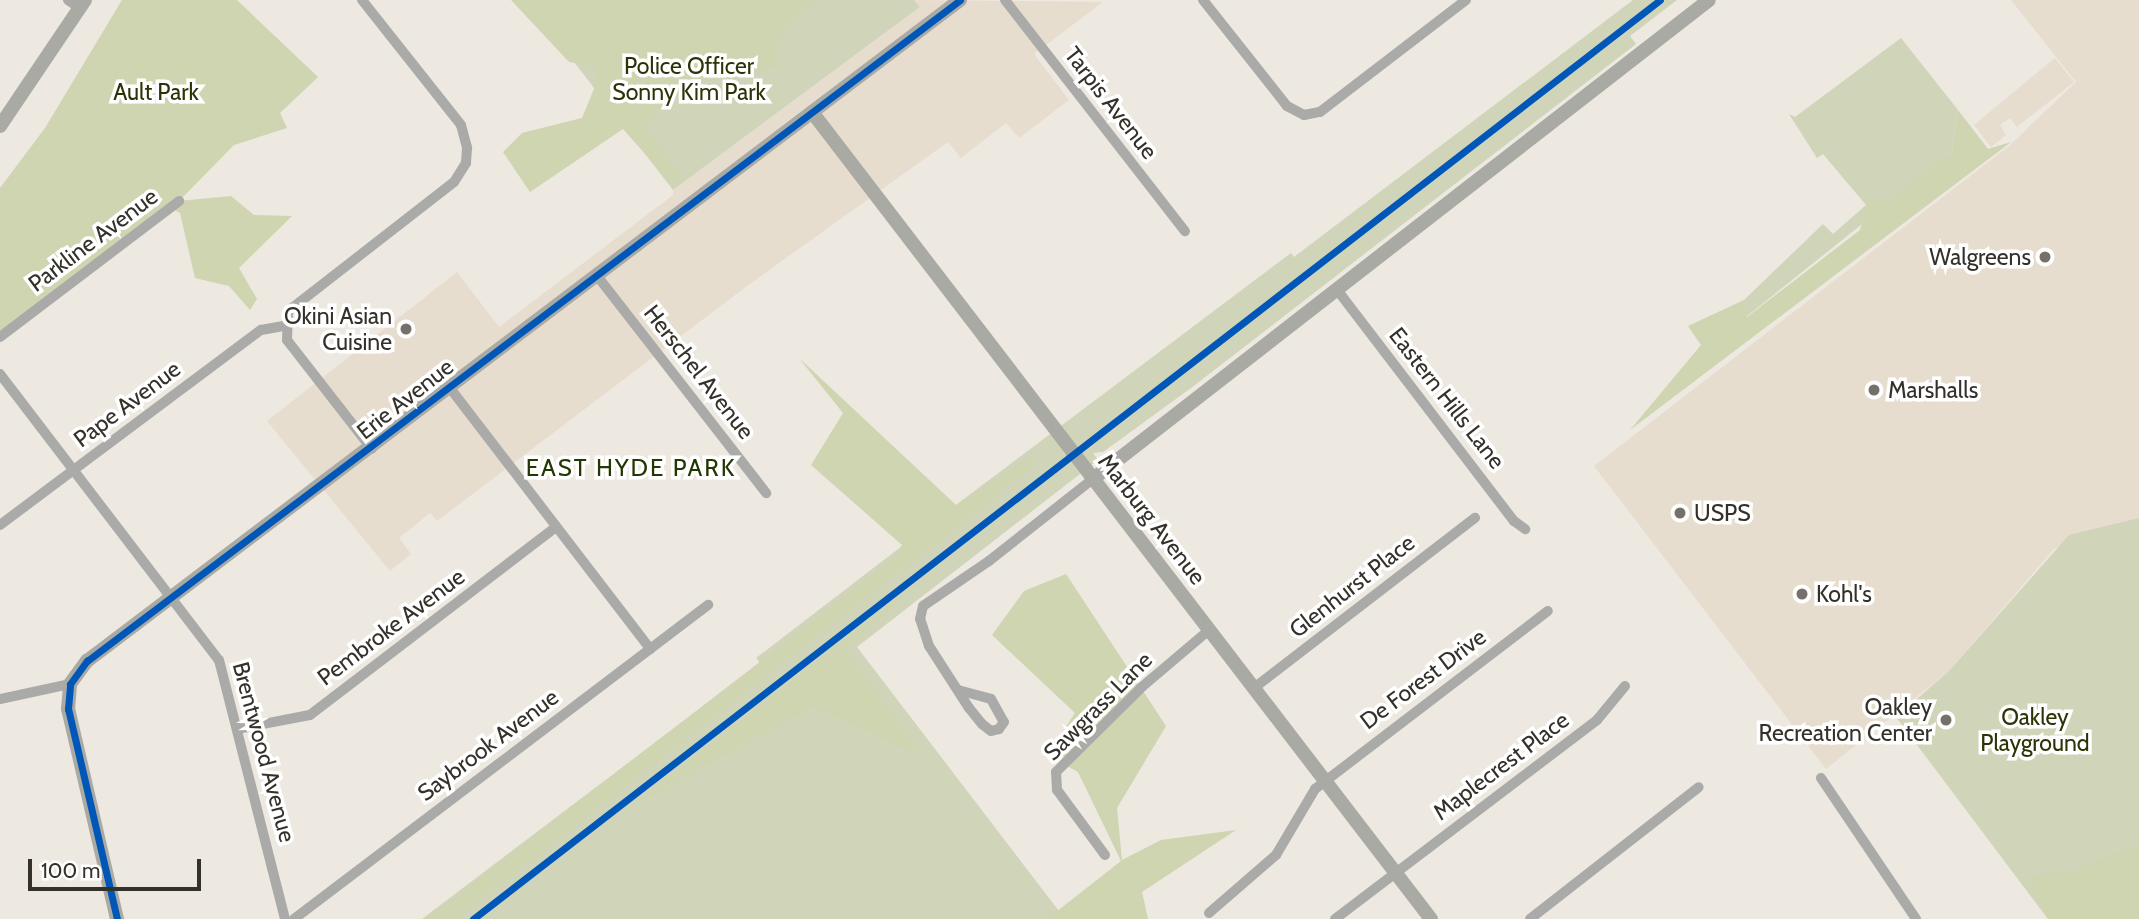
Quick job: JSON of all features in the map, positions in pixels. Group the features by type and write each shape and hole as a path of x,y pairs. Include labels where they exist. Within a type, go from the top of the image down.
{"street":[{"path":"362,0 461,125 466,163 454,182 288,311 284,326 286,340 372,449"},
{"name":"Erie Avenue","path":"69,684 87,661 372,449 960,0"},
{"name":"Tarpis Avenue","path":"1005,0 1185,231"},
{"path":"1203,0 1287,106 1304,115 1320,111 1466,0"},
{"path":"958,690 991,699 1004,722 999,729 991,731 982,724 958,690 929,646 920,619 923,606 989,561 1709,0"},
{"path":"0,126 78,3"},
{"name":"Marburg Avenue","path":"812,112 1431,919"},
{"name":"Parkline Avenue","path":"0,337 178,201"},
{"name":"Herschel Avenue","path":"598,277 766,493"},
{"name":"Eastern Hills Lane","path":"1338,291 1514,521 1525,529"},
{"name":"Pape Avenue","path":"0,525 261,330 284,326"},
{"name":"Brentwood Avenue","path":"0,374 219,660 285,919"},
{"path":"450,388 650,649"},
{"name":"Glenhurst Place","path":"1254,688 1475,518"},
{"name":"Pembroke Avenue","path":"237,729 310,715 556,527"},
{"name":"Saybrook Avenue","path":"294,919 708,605"},
{"name":"De Forest Drive","path":"1209,913 1276,855 1310,793 1548,611"},
{"name":"Sawgrass Lane","path":"1105,855 1057,790 1056,772 1143,686 1209,630"},
{"path":"0,699 69,684 70,721 117,919"},
{"name":"Maplecrest Place","path":"1335,919 1603,716 1625,686"},
{"path":"1821,778 1916,919"},
{"path":"1530,919 1699,787"}],"shaded area":[{"path":"914,0 1103,2 1034,54 1069,100 1019,138 1006,123 961,158 948,142 747,286 437,521 430,513 399,538 411,554 390,571 267,421 457,272 499,327 673,195 673,190 919,8"},
{"path":"2011,0 2139,0 2139,518 2054,549 1949,671 1826,769 1594,466 2009,146 2076,82"},
{"path":"2055,58 2074,82 2017,127 2010,118 2000,125 2006,135 1991,147 1974,125"}],"green space":[{"name":"Ault Park","path":"122,0 237,0 318,77 280,113 287,128 234,145 179,201 231,196 254,215 292,216 239,268 257,299 250,310 229,286 195,278 180,213 170,208 0,337 0,188 45,128"},
{"path":"511,0 822,0 798,13 777,40 778,65 760,72 711,71 643,122 681,176 673,185 623,129 530,192 503,152 522,133 582,118 596,84 596,67 569,62"},
{"name":"Police Officer Sonny Kim Park","path":"526,0 914,0 920,7 673,190"},
{"path":"1633,0 1677,0 1630,36 1636,44 1191,388 1103,452 1093,453 1098,460 857,647 1065,919 422,919 760,663 756,658 932,523 1291,253 1294,257"},
{"path":"1901,38 1958,110 1952,152 1746,317 1744,300 1823,224 1833,234 1866,205 1823,154 1817,158 1789,114 1795,117"},
{"path":"1958,110 1988,149 2011,142 1630,430 1701,345 1688,326 1744,300 1747,317 1860,230 1869,199 1888,202 1952,152"},
{"path":"799,358 956,505 1035,454 1029,470 456,919 426,919 896,557 902,545 811,465 843,413"},
{"name":"Oakley Playground","path":"2139,518 2139,919 2048,919 1896,717 1949,671 2069,535"},
{"path":"1066,574 1166,726 1117,808 1122,860 1161,840 1236,830 1142,892 1148,919 1047,919 1121,861 1078,772 1047,755 1075,713 992,635 1024,591"},
{"path":"929,575 845,649 921,756 813,706 632,806"},
{"path":"2139,844 2139,919 2050,919 2044,913 2028,876 2070,873"}],"cycle path":[{"path":"117,919 68,709 70,684 87,661 960,0"},
{"path":"473,919 1660,0"}],"place":[{"name":"Walgreens","path":"2045,257"},
{"name":"Okini Asian Cuisine","path":"406,329"},
{"name":"Marshalls","path":"1874,390"},
{"name":"USPS","path":"1680,513"},
{"name":"Kohl's","path":"1802,594"},
{"name":"Oakley Recreation Center","path":"1946,720"}],"district":[{"name":"EAST HYDE PARK","path":"631,468"}]}
